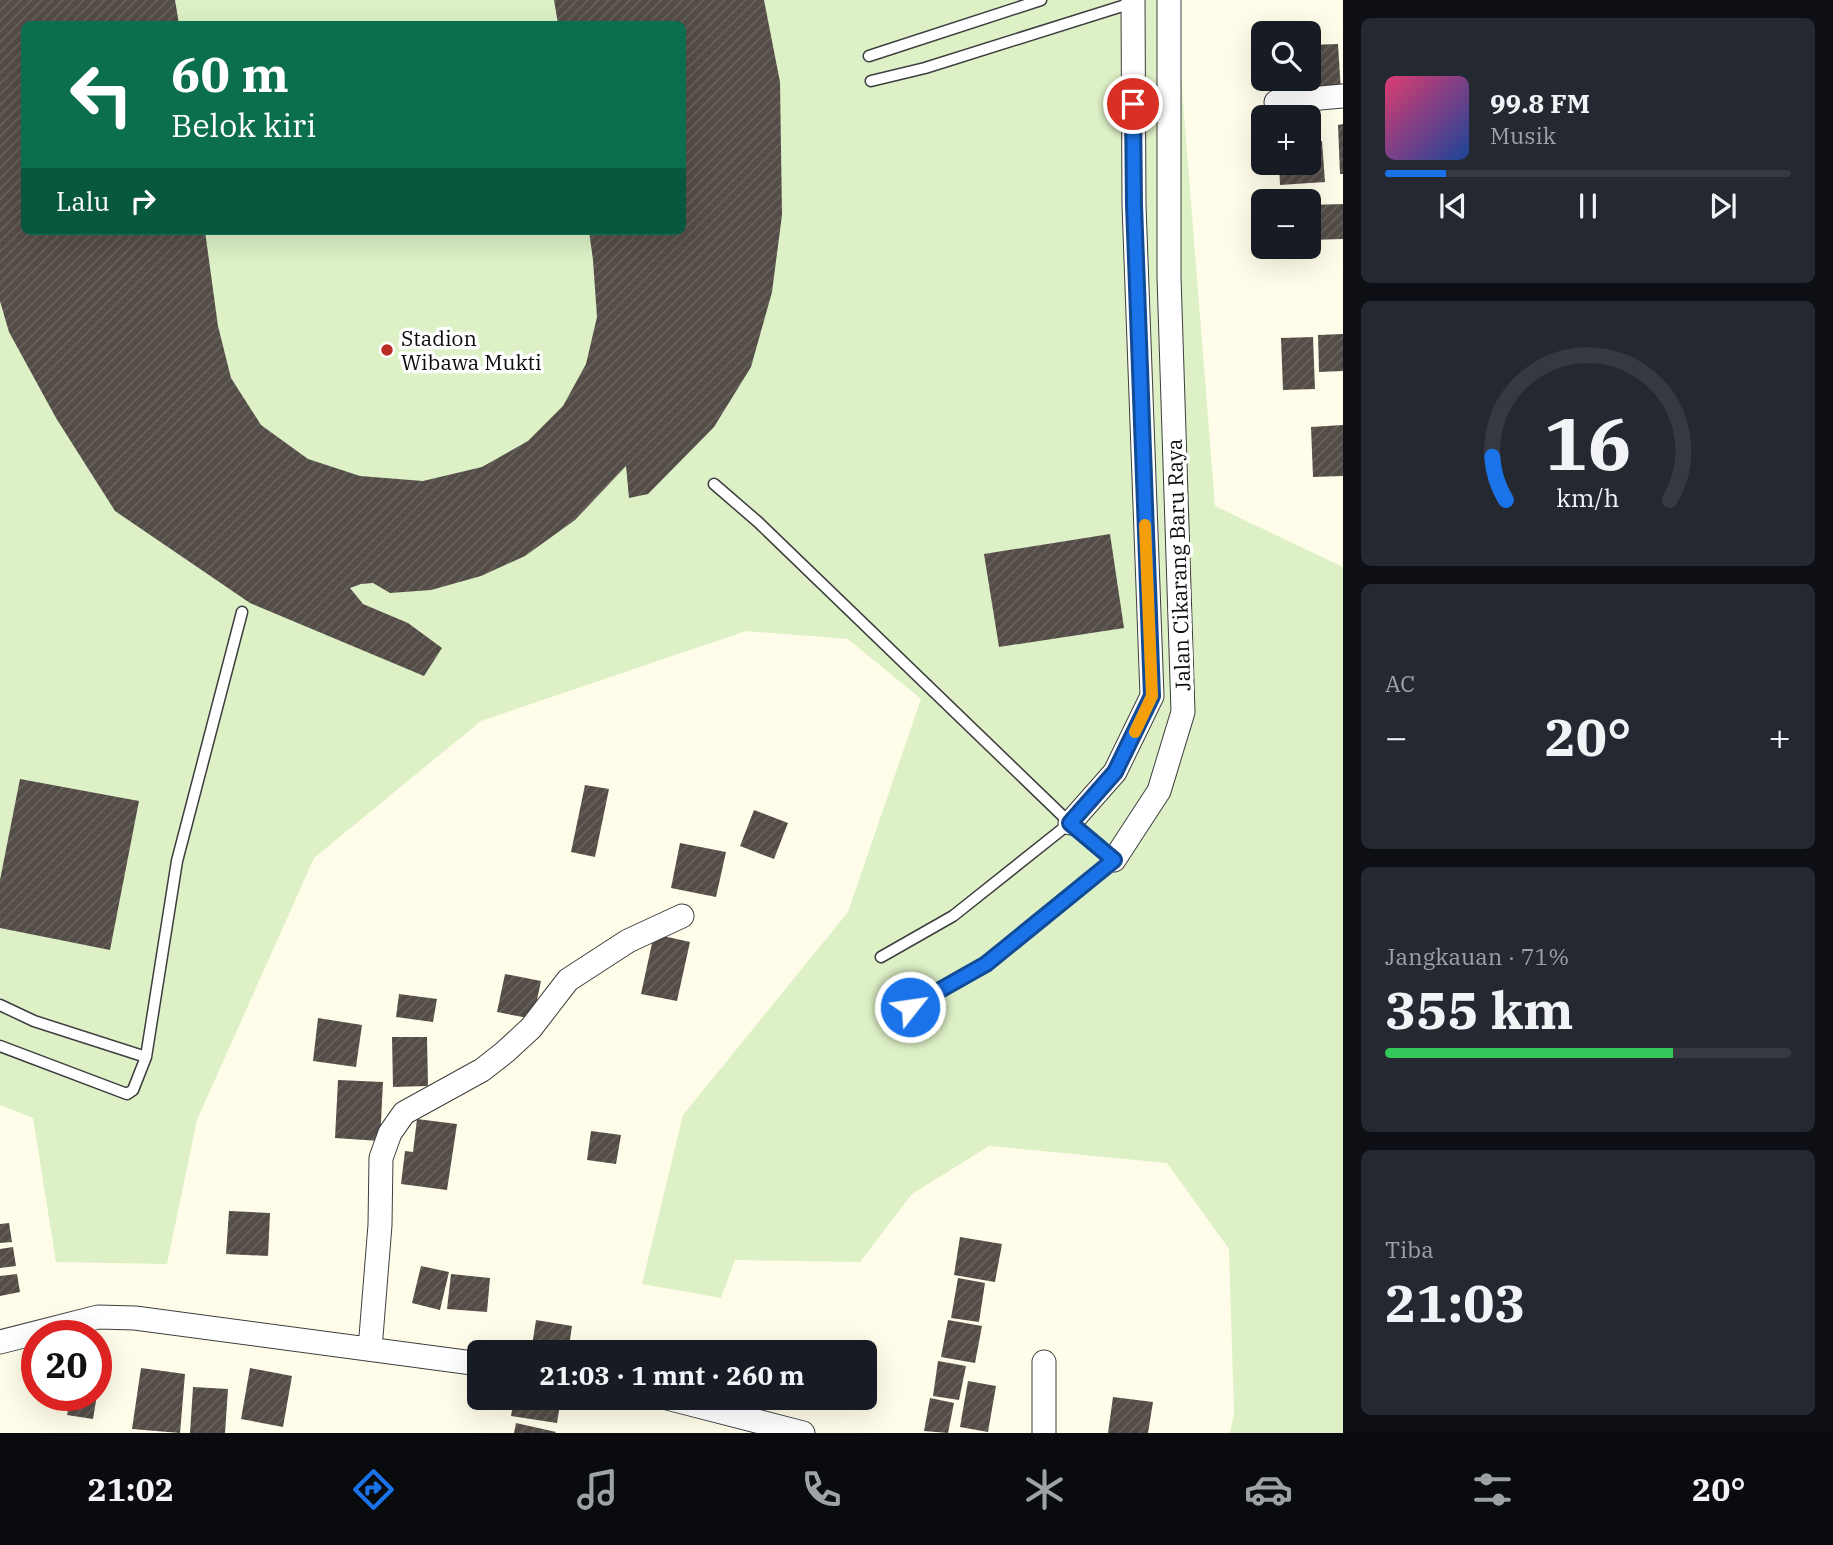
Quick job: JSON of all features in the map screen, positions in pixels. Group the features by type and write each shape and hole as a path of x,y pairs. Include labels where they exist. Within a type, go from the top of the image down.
{"street":[{"path":"1133,2 1168,3"},
{"name":"Jalan Cikarang Baru Raya","path":"1070,823 1115,772 1152,696 1134,219 1133,2"},
{"name":"Jalan Cikarang Baru Raya","path":"1114,860 1159,791 1183,712 1170,277 1168,3"},
{"path":"1276,102 1343,96"},
{"path":"370,1349 380,1225 381,1158 390,1133 404,1113 482,1070 505,1052 530,1028 568,980 628,941 682,916"},
{"path":"0,1342 98,1317 135,1318 467,1362"},
{"path":"1044,1362 1044,1433"},
{"path":"714,1410 803,1433"}],"lane":[{"path":"869,56 1041,0"},
{"path":"871,80 925,68 1133,2"},
{"path":"714,484 758,522 1070,823 1114,860"},
{"path":"0,1046 128,1094 146,1057 177,861 242,612"},
{"name":"Jalan Cikarang Baru Raya","path":"881,957 953,916 1070,823"},
{"name":"Jalan Cikarang Baru Raya","path":"910,1007 986,964 1114,860"},
{"path":"0,1005 34,1021 146,1057"}],"green space":[{"path":"0,0 1175,0 1215,506 1343,567 1343,1433 1230,1433 1234,1413 1229,1249 1167,1163 989,1146 912,1194 860,1262 735,1260 721,1298 642,1284 683,1115 848,912 921,699 848,639 746,631 481,721 314,858 197,1120 167,1264 56,1262 33,1118 0,1105"}],"building":[{"name":"Stadion Wibawa Mukti","path":"0,0 175,0 178,21 21,21 21,235 206,235 218,326 231,378 261,425 308,459 360,476 423,481 482,467 528,441 563,406 586,364 597,317 590,235 686,235 686,21 558,21 554,0 764,0 780,82 782,215 772,292 751,367 714,427 648,494 629,498 626,466 575,520 525,556 481,576 431,590 390,593 373,583 350,588 363,604 408,623 442,648 424,676 250,603 115,511 56,418 9,332 0,301"},
{"path":"1338,44 1341,92 1300,94 1300,91 1321,91 1321,45"},
{"path":"1343,124 1343,174 1340,174 1338,125"},
{"path":"1322,141 1325,182 1280,185 1280,175 1321,175"},
{"path":"1343,204 1343,239 1321,240 1321,205"},
{"path":"1343,334 1343,371 1319,372 1318,335"},
{"path":"1313,337 1315,389 1283,390 1281,338"},
{"path":"1343,425 1343,476 1313,477 1311,427"},
{"path":"1110,534 1124,628 999,647 984,554"},
{"path":"20,779 139,801 110,950 0,928 0,880"},
{"path":"585,785 609,789 595,857 571,852"},
{"path":"754,810 788,823 774,859 740,846"},
{"path":"680,843 726,852 716,897 671,888"},
{"path":"654,934 690,942 677,1001 641,994"},
{"path":"505,974 541,981 533,1019 497,1012"},
{"path":"399,994 437,999 433,1022 396,1017"},
{"path":"318,1018 362,1025 356,1067 313,1061"},
{"path":"392,1037 427,1037 428,1086 393,1087"},
{"path":"338,1080 383,1082 380,1141 335,1138"},
{"path":"417,1119 457,1124 447,1190 401,1184 405,1151 413,1152"},
{"path":"591,1131 621,1135 616,1164 587,1160"},
{"path":"229,1211 270,1213 268,1256 226,1254"},
{"path":"9,1223 12,1242 0,1243 0,1224"},
{"path":"960,1237 1002,1244 995,1282 954,1275"},
{"path":"13,1247 16,1266 0,1268 0,1249"},
{"path":"421,1266 449,1272 440,1310 412,1303"},
{"path":"17,1274 20,1292 0,1296 0,1276"},
{"path":"451,1274 490,1278 487,1312 447,1309"},
{"path":"958,1278 985,1283 979,1322 951,1318"},
{"path":"536,1320 572,1326 570,1340 533,1340"},
{"path":"948,1320 982,1326 975,1363 941,1357"},
{"path":"938,1361 966,1366 959,1400 933,1396"},
{"path":"141,1368 185,1374 180,1433 132,1429"},
{"path":"250,1368 292,1376 283,1427 241,1419"},
{"path":"968,1381 996,1386 988,1432 960,1427"},
{"path":"193,1387 228,1389 225,1433 190,1433"},
{"path":"1113,1397 1153,1402 1148,1433 1108,1433"},
{"path":"930,1398 954,1403 948,1433 924,1431"},
{"path":"512,1410 559,1410 557,1423 511,1416"},
{"path":"68,1411 94,1411 93,1419 67,1415"},
{"path":"516,1423 556,1432 514,1433"}],"slow traffic":[{"path":"1135,732 1152,696 1145,525"}],"place":[{"name":"Stadion Wibawa Mukti","path":"387,350"}],"route":[{"path":"910,1007 986,964 1114,860 1070,823 1115,772 1152,696 1134,205 1133,104"}]}
